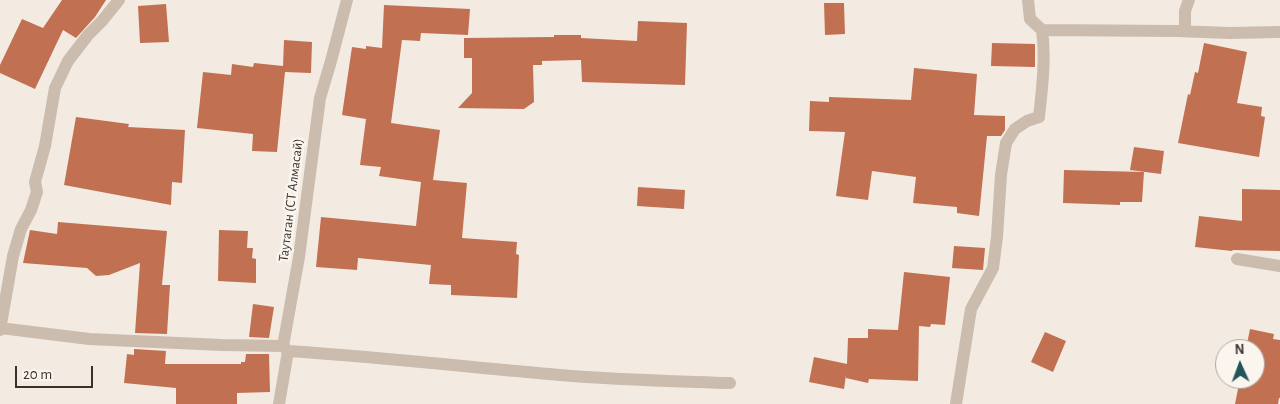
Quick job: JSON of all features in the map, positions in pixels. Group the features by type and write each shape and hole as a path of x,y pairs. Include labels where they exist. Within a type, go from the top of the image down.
{"street":[{"path":"119,0 68,61 55,88 35,182 37,192 31,210 21,229 13,256 0,329 88,339 286,348 561,375 730,383"},
{"name":"Таутаган (СТ Алмасай)","path":"279,404 320,98 332,61 347,0"},
{"path":"1028,0 1030,19 1042,30 1280,32"},
{"path":"1185,31 1185,11 1188,0"},
{"path":"956,404 972,309 992,268 1006,143 1015,129 1027,121 1039,118 1042,86 1042,30"},
{"path":"1237,259 1280,266"}],"building":[{"path":"62,0 106,0 95,17 76,38 63,30 35,89 0,73 0,65 22,19 43,28"},
{"path":"824,3 844,3 845,34 825,35"},
{"path":"166,4 169,42 140,43 138,6"},
{"path":"384,5 470,9 468,35 421,33 420,41 402,40 391,123 440,130 433,180 467,183 462,238 517,242 516,254 519,255 517,298 451,295 451,285 429,284 431,265 358,258 357,270 316,267 321,217 416,226 421,182 379,176 381,167 360,165 366,119 342,115 352,47 366,49 366,46 382,48"},
{"path":"638,21 687,23 685,85 582,82 581,60 542,61 542,65 533,65 534,102 524,109 458,108 472,93 472,58 464,58 464,38 581,35 581,38 637,41"},
{"path":"284,40 312,42 311,73 285,72 277,152 252,151 253,134 197,128 203,72 231,75 232,64 253,67 254,63 283,66"},
{"path":"992,43 1035,44 1035,67 991,66"},
{"path":"1204,43 1247,52 1237,103 1262,107 1261,116 1265,117 1259,157 1178,143 1188,94 1190,95 1195,72 1198,73"},
{"path":"914,68 977,74 974,115 1005,116 1005,130 1001,136 987,136 979,216 957,213 957,207 913,203 916,177 872,171 868,200 836,196 845,132 809,131 810,101 829,102 829,97 911,100"},
{"path":"76,117 129,124 128,127 185,130 182,183 172,182 171,205 64,185"},
{"path":"1134,147 1164,151 1161,174 1130,170"},
{"path":"1064,170 1144,172 1142,202 1120,202 1120,205 1063,203"},
{"path":"638,187 685,190 684,209 637,206"},
{"path":"1242,189 1280,190 1280,251 1232,251 1195,247 1199,216 1242,221"},
{"path":"58,222 167,231 162,285 170,285 167,334 135,333 140,263 109,275 96,276 87,268 23,263 30,230 57,234"},
{"path":"219,230 248,231 247,248 253,248 252,258 256,259 256,283 218,281"},
{"path":"954,246 985,248 983,270 952,268"},
{"path":"904,272 950,277 945,325 931,324 930,327 919,326 918,381 869,379 868,383 846,378 846,375 844,389 809,382 814,357 847,364 848,338 868,338 868,329 898,330"},
{"path":"253,304 274,307 269,338 249,337"},
{"path":"1250,329 1274,334 1273,339 1280,340 1280,398 1278,404 1235,404 1238,389 1265,389 1265,339 1248,339"},
{"path":"1045,332 1066,341 1053,372 1031,362"},
{"path":"134,349 166,351 165,364 241,364 241,362 245,362 246,354 269,354 270,392 237,393 237,404 176,404 176,388 124,383 127,354 134,355"}]}
